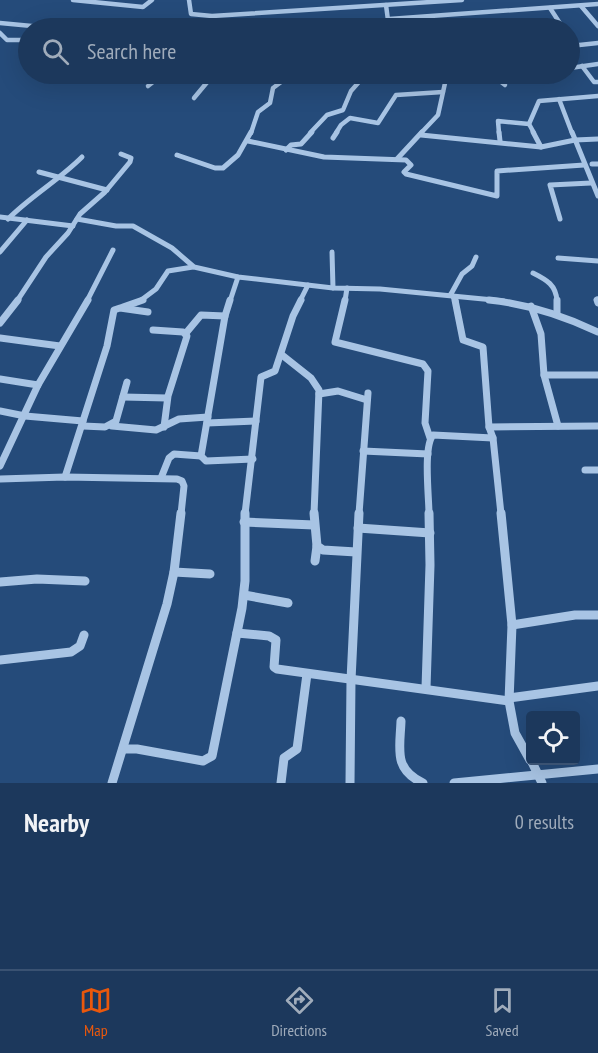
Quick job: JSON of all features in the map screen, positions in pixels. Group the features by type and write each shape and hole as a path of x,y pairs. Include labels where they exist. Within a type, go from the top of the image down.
{"street":[{"path":"73,0 143,7 152,0"},
{"path":"189,0 189,11 193,15 235,15 462,0"},
{"path":"404,18 598,4"},
{"path":"386,5 389,18"},
{"path":"581,6 598,26"},
{"path":"550,8 556,18"},
{"path":"235,15 239,18"},
{"path":"0,23 18,25"},
{"path":"0,33 7,39 18,40"},
{"path":"580,45 598,43"},
{"path":"582,66 598,64"},
{"path":"582,66 596,82 598,89"},
{"path":"194,98 206,84"},
{"path":"177,155 215,168 223,168 238,155 248,141 258,112 270,103 273,88 279,84"},
{"path":"285,150 291,145 301,144 327,115 338,114 346,107 349,93 360,84"},
{"path":"397,159 438,115 445,84"},
{"path":"333,138 341,125 350,118 378,123 394,96 443,92"},
{"path":"529,124 539,101 598,96"},
{"path":"559,99 598,196"},
{"path":"500,141 498,121 529,124"},
{"path":"529,124 541,147"},
{"path":"421,135 449,139 500,141 541,147 575,140 598,139"},
{"path":"248,141 324,158 406,160 411,165 404,172 406,174 497,196 497,171 584,165"},
{"path":"0,323 77,219 107,190 130,162 131,158 121,154"},
{"path":"8,219 22,205 62,177 81,157"},
{"path":"39,172 107,190"},
{"path":"560,219 550,184 591,183"},
{"path":"0,217 73,226"},
{"path":"77,219 116,226 133,226 172,248 194,267"},
{"path":"0,252 27,220"},
{"path":"0,466 38,385 98,281 113,250"},
{"path":"332,252 333,288"},
{"path":"451,294 462,274 472,266 476,257"},
{"path":"558,258 598,261"},
{"path":"65,477 107,346 114,310 138,303 151,295 165,272 180,267 194,267 237,277 333,288 451,294 531,306 558,314 598,332"},
{"path":"533,273 552,281 557,292 558,314"},
{"path":"201,456 225,316 237,277"},
{"path":"123,749 137,749 203,761 212,756 244,595 244,522 261,377 275,371 293,316 308,285"},
{"path":"347,288 335,342 423,364 428,371 425,423 430,438 428,454 430,533 426,688"},
{"path":"451,294 456,302 463,340 483,347 489,427 493,438 512,625 509,699 515,734 526,752"},
{"path":"531,306 542,334 544,375 558,426"},
{"path":"120,308 148,312"},
{"path":"164,427 167,398 186,333 201,315 225,316"},
{"path":"153,330 186,333"},
{"path":"0,338 60,345"},
{"path":"282,355 311,378 319,390 314,525 317,546 315,561"},
{"path":"544,375 598,375"},
{"path":"0,379 38,385"},
{"path":"0,411 105,428 116,422 127,382"},
{"path":"319,394 332,390 345,390 368,397 358,528 351,680 350,783"},
{"path":"123,397 167,398"},
{"path":"112,426 156,430 179,419 256,421"},
{"path":"489,427 598,426"},
{"path":"430,438 433,435 493,438"},
{"path":"363,451 428,454"},
{"path":"161,478 169,458 174,454 201,456 206,461 253,459"},
{"path":"585,470 598,470"},
{"path":"0,479 177,478 184,486 174,572 167,604 112,783"},
{"path":"244,522 314,525"},
{"path":"358,528 430,533"},
{"path":"317,546 323,550 357,552"},
{"path":"174,572 210,574"},
{"path":"0,582 37,579 85,581"},
{"path":"244,595 288,603"},
{"path":"512,625 575,615 598,615"},
{"path":"237,633 273,637 276,642 274,667 307,674 509,699 598,686"},
{"path":"0,660 71,652 80,646 84,635"},
{"path":"281,783 285,758 297,749 307,674"},
{"path":"402,721 402,767 410,778 423,783"},
{"path":"454,783 540,778 598,769"}]}
